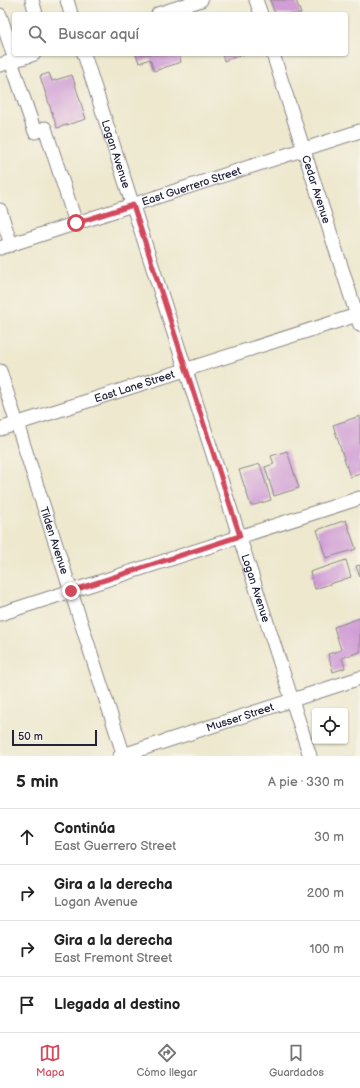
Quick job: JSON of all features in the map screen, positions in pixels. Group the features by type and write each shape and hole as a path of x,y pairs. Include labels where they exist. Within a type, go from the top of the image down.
{"street":[{"path":"32,0 35,12"},
{"path":"67,0 70,12"},
{"path":"164,12 201,0"},
{"path":"256,0 260,12"},
{"path":"0,15 9,62 35,132 45,128 76,223"},
{"path":"9,62 28,56"},
{"name":"Logan Avenue","path":"85,56 310,756"},
{"name":"Cedar Avenue","path":"274,56 359,318"},
{"name":"East Guerrero Street","path":"6,246 360,132"},
{"path":"0,210 6,246"},
{"name":"East Lane Street","path":"0,429 186,369 359,318"},
{"name":"Tilden Avenue","path":"0,371 123,756"},
{"path":"0,614 360,498"},
{"name":"Musser Street","path":"123,756 360,678"}],"building":[{"path":"270,0 296,0 300,12 274,12"},
{"path":"137,56 180,56 181,62 154,71 150,59 139,63"},
{"path":"223,56 238,56 224,61"},
{"path":"49,73 52,81 72,75 86,119 57,128 40,76"},
{"path":"360,416 360,474 350,477 333,425"},
{"path":"287,451 299,488 274,496 265,467 274,464 271,456"},
{"path":"260,464 271,500 251,506 239,470"},
{"path":"346,520 356,549 326,558 317,530"},
{"path":"346,560 351,577 315,589 310,572"},
{"path":"360,565 360,577 356,566"},
{"path":"360,618 360,652 342,658 345,668 333,672 328,654 341,650 334,627"}],"route":[{"path":"71,591 240,536 133,205 76,223"}]}
